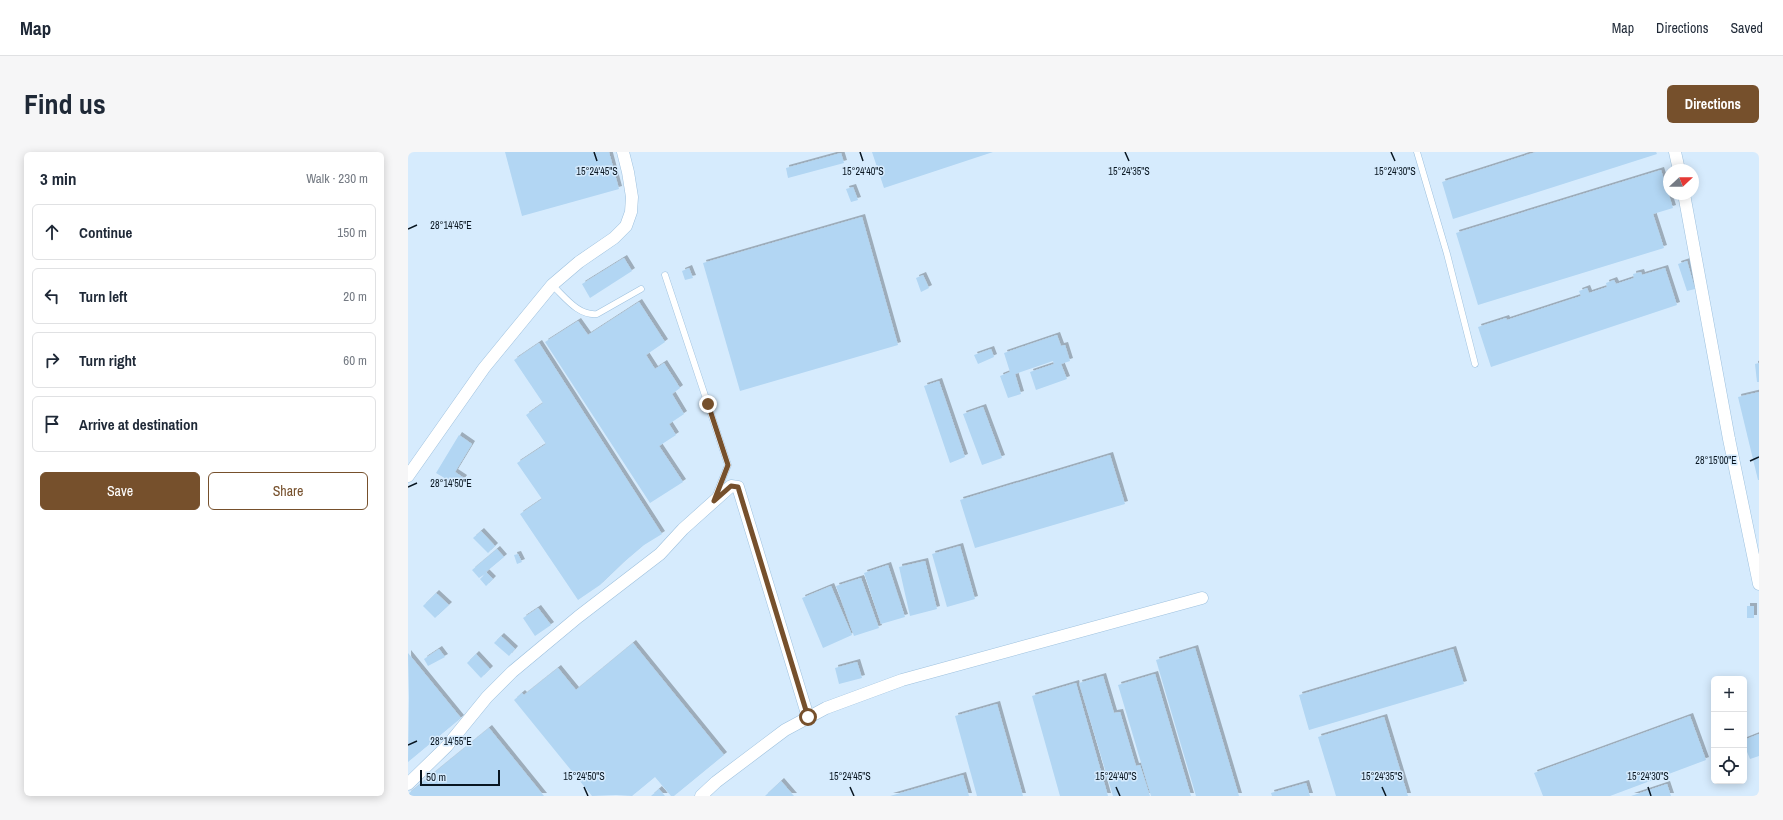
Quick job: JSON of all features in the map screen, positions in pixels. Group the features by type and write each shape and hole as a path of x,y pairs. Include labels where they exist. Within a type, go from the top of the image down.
{"street":[{"path":"408,476 484,368 552,285 579,262 614,238 626,226 631,212 632,197 623,152"},
{"path":"1675,152 1678,164"},
{"path":"1685,200 1729,439 1759,584"},
{"path":"408,784 447,746 487,697 512,672 578,617 660,554 683,529 731,486 738,487 808,717"},
{"path":"702,796 716,782 785,730 826,708 902,680 1202,598"}],"lane":[{"path":"1417,152 1447,254 1475,364"},
{"path":"665,275 728,465 714,501"},
{"path":"552,285 581,312 589,315 597,314 641,289"}],"building":[{"path":"505,152 609,152 619,189 522,216"},
{"path":"872,152 993,152 884,188"},
{"path":"1536,152 1656,152 1657,154 1453,219 1442,182"},
{"path":"841,153 844,163 788,178 786,168"},
{"path":"1661,170 1663,176 1663,200 1670,200 1673,208 1653,214 1664,248 1478,305 1456,233"},
{"path":"853,187 858,200 851,202 846,189"},
{"path":"862,217 898,345 740,391 703,263"},
{"path":"624,258 632,271 590,298 582,284"},
{"path":"1687,261 1695,289 1687,291 1678,264"},
{"path":"689,268 693,278 685,280 682,271"},
{"path":"1665,268 1677,305 1491,367 1478,327 1506,318 1507,320 1581,296 1579,291 1587,288 1589,293 1607,287 1606,283 1614,280 1616,284 1634,278 1633,274 1641,272 1642,275"},
{"path":"923,275 929,288 921,292 916,278"},
{"path":"639,302 665,342 646,355 655,369 664,363 680,388 672,394 684,414 669,424 676,435 659,446 683,482 650,503 545,342 578,321 588,335"},
{"path":"1057,335 1061,346 1065,345 1070,361 1061,364 1067,379 1036,390 1030,372 1054,364 1053,361 1015,374 1021,394 1008,398 1000,376 1010,372 1004,353"},
{"path":"539,343 662,534 644,545 600,585 578,600 520,514 542,499 517,463 546,444 526,415 543,403 514,360"},
{"path":"991,349 994,357 978,364 974,355"},
{"path":"1759,363 1759,382 1757,382 1755,364"},
{"path":"939,381 965,457 950,463 924,386"},
{"path":"1759,392 1759,480 1758,480 1738,397"},
{"path":"983,407 1002,458 982,465 963,414"},
{"path":"459,435 472,444 455,472 464,478 458,486 436,473"},
{"path":"1110,455 1125,504 975,548 960,500"},
{"path":"481,531 495,546 488,553 473,538"},
{"path":"960,546 975,599 947,607 932,554"},
{"path":"497,549 504,557 486,572 493,579 486,586 480,579 485,574 479,578 472,570"},
{"path":"518,554 522,562 517,564 514,555"},
{"path":"925,561 937,609 910,616 899,567"},
{"path":"888,565 905,617 881,624 864,573"},
{"path":"861,578 879,628 854,636 836,586"},
{"path":"831,586 852,635 823,648 802,598"},
{"path":"436,593 449,605 435,618 423,606"},
{"path":"1747,606 1754,606 1754,618 1747,618"},
{"path":"538,608 551,625 535,636 523,618"},
{"path":"501,636 515,649 509,656 494,643"},
{"path":"633,643 724,755 674,796 671,796 655,777 632,796 592,796 514,700 522,693 524,695 558,668 576,690"},
{"path":"1195,648 1239,796 1196,796 1156,660"},
{"path":"439,649 445,657 428,666 424,659"},
{"path":"1453,649 1464,684 1309,730 1299,695"},
{"path":"408,653 461,718 408,762 409,698"},
{"path":"476,654 490,669 481,678 467,663"},
{"path":"857,662 862,678 839,684 835,668"},
{"path":"1155,674 1191,796 1151,796 1118,685"},
{"path":"1103,676 1114,713 1120,712 1136,766 1140,765 1150,796 1113,796 1079,683"},
{"path":"1076,683 1108,796 1060,796 1032,696"},
{"path":"997,704 1023,796 977,796 955,716"},
{"path":"1690,716 1706,760 1610,796 1543,796 1534,773"},
{"path":"1384,717 1408,796 1336,796 1318,737"},
{"path":"489,728 544,796 408,796 408,794"},
{"path":"1759,734 1759,756 1750,759 1747,752 1747,739"},
{"path":"963,775 969,796 890,796"},
{"path":"781,781 794,796 765,796"},
{"path":"1306,783 1310,796 1272,796 1271,793"},
{"path":"1667,784 1671,796 1631,796"},
{"path":"659,789 665,796 651,796"}],"route":[{"path":"708,404 728,465 714,501 731,486 738,487 808,717"}]}
